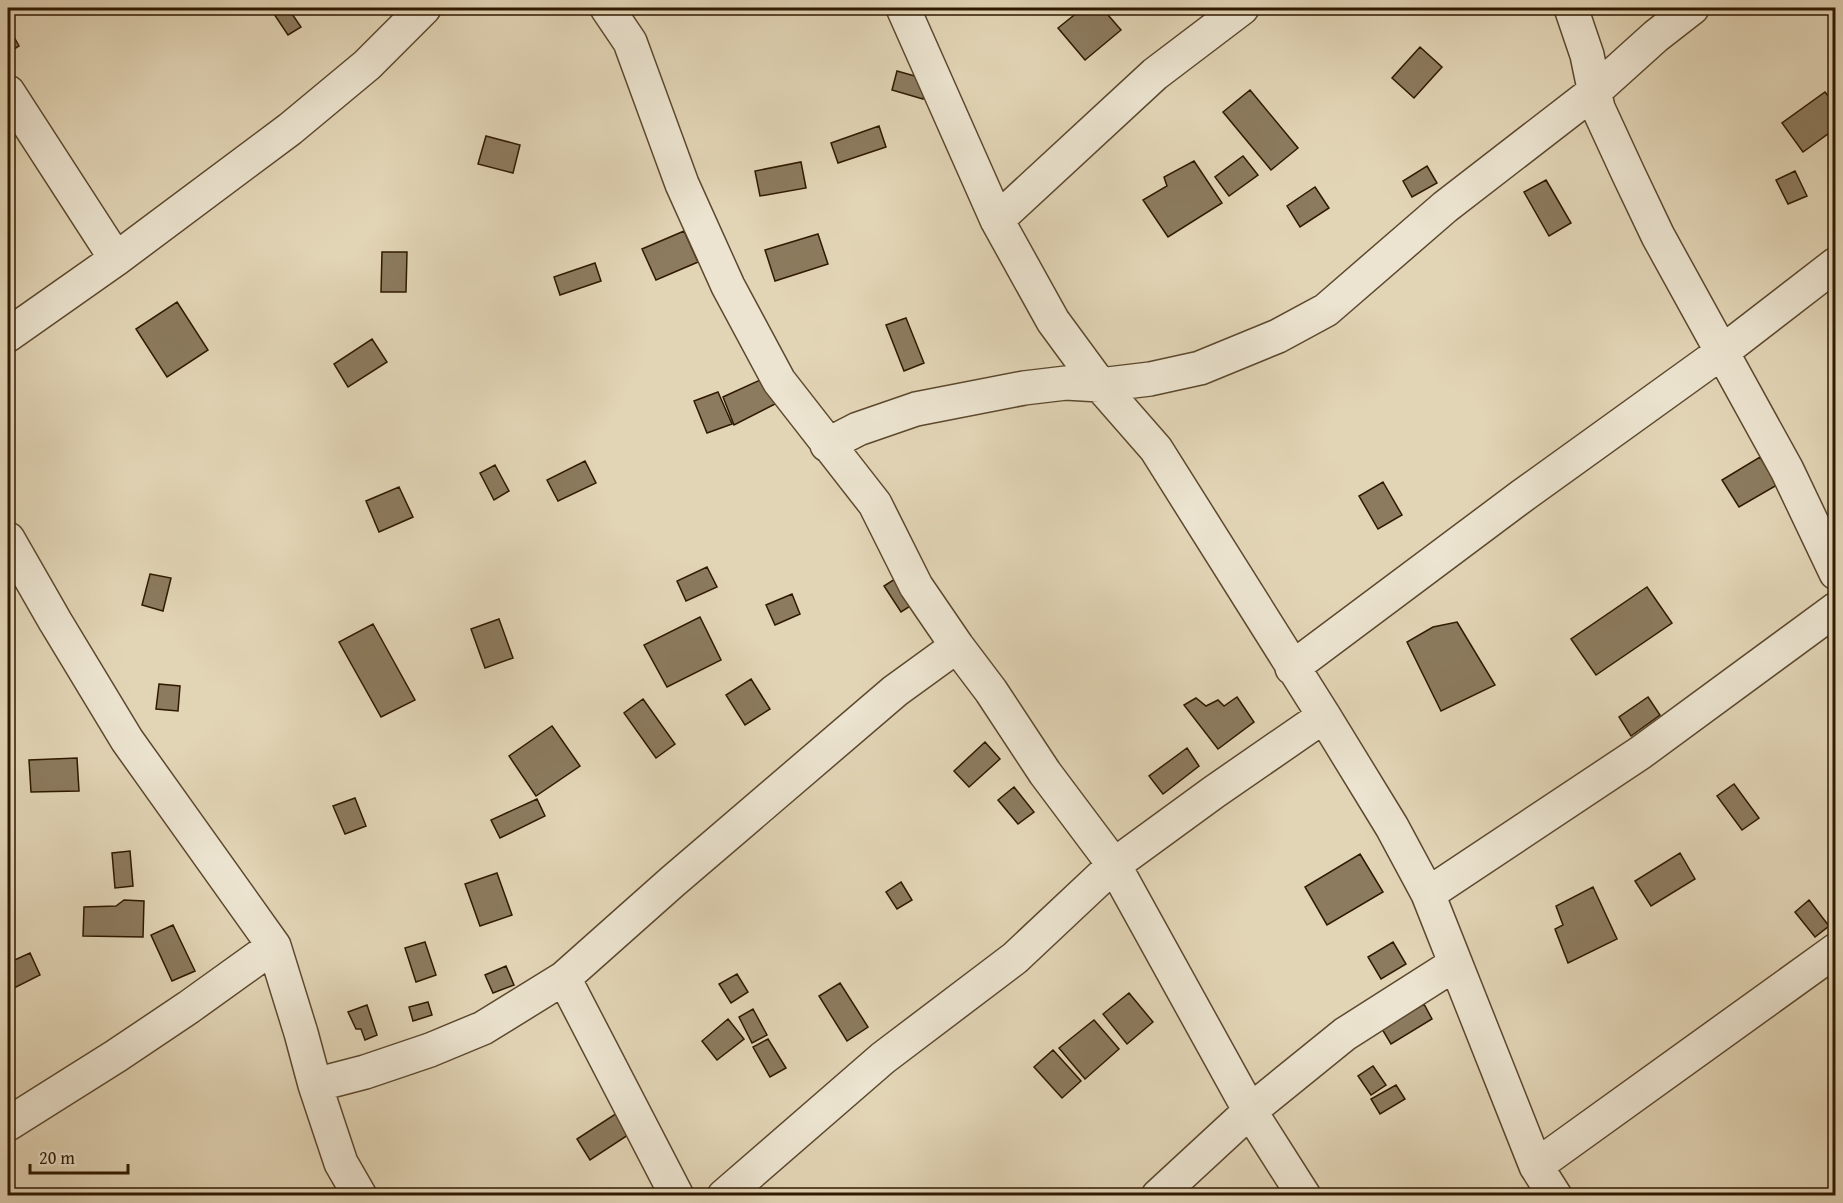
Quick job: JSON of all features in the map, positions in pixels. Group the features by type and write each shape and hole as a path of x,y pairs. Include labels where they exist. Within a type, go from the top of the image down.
{"street":[{"path":"8,334 116,260 298,122 367,65 424,8"},
{"path":"607,8 630,42 682,184 728,286 778,381 874,504 916,586 1045,772 1114,865 1250,1111 1304,1196"},
{"path":"903,8 997,220 1053,321 1100,385 1156,449 1392,827 1428,894 1536,1166 1555,1196"},
{"path":"997,220 1155,74 1242,8"},
{"path":"1571,8 1587,55 1598,108 1658,236 1787,470 1836,573"},
{"path":"827,445 858,429 916,409 1024,388 1066,383 1100,385 1150,379 1200,368 1278,336 1326,310 1445,207 1594,91 1656,36 1692,8"},
{"path":"8,92 116,260"},
{"path":"1292,668 1522,496 1722,352 1836,264"},
{"path":"8,539 127,740 274,946 315,1085 341,1163 360,1196"},
{"path":"1428,894 1640,753 1836,609"},
{"path":"315,1085 364,1072 430,1050 483,1028 564,978 895,691 957,646"},
{"path":"724,1196 883,1058 1015,958 1114,865 1324,716"},
{"path":"8,1124 116,1056 274,946"},
{"path":"1536,1166 1836,950"},
{"path":"1158,1196 1250,1111 1345,1034 1455,964"},
{"path":"564,978 677,1196"}],"building":[{"path":"270,8 288,8 301,27 288,35"},
{"path":"1083,8 1102,8 1121,30 1085,60 1058,28"},
{"path":"8,26 19,46 8,53"},
{"path":"1420,47 1442,67 1414,98 1392,78"},
{"path":"897,71 929,80 923,99 892,90"},
{"path":"1250,90 1298,148 1271,170 1223,112"},
{"path":"1825,92 1836,106 1836,128 1803,152 1782,123"},
{"path":"879,126 886,147 838,163 831,143"},
{"path":"486,136 520,145 513,173 478,164"},
{"path":"1243,156 1258,175 1229,196 1215,177"},
{"path":"1194,161 1222,203 1168,237 1143,200 1167,186 1164,177"},
{"path":"801,162 806,188 760,196 755,171"},
{"path":"1427,166 1437,183 1412,197 1403,181"},
{"path":"1795,171 1807,196 1788,204 1776,180"},
{"path":"1546,180 1571,223 1549,236 1524,192"},
{"path":"1315,187 1329,208 1300,227 1287,206"},
{"path":"684,231 698,262 656,280 642,249"},
{"path":"818,234 828,264 775,281 765,250"},
{"path":"382,252 407,252 406,292 381,292"},
{"path":"595,263 601,281 560,295 554,277"},
{"path":"177,302 208,350 167,377 136,329"},
{"path":"906,318 924,363 904,371 886,325"},
{"path":"372,339 387,362 348,387 334,364"},
{"path":"769,376 783,400 734,425 723,397"},
{"path":"718,392 732,424 707,433 694,401"},
{"path":"1760,457 1777,485 1739,507 1722,480"},
{"path":"585,461 596,483 558,501 547,480"},
{"path":"495,465 509,491 494,500 480,473"},
{"path":"1383,482 1402,515 1378,529 1359,496"},
{"path":"399,487 413,517 379,532 366,501"},
{"path":"707,567 717,587 686,601 677,581"},
{"path":"150,574 171,578 163,611 142,605"},
{"path":"898,577 915,603 901,612 884,586"},
{"path":"1647,587 1672,623 1596,675 1571,639"},
{"path":"792,594 800,614 775,625 766,605"},
{"path":"700,617 721,660 667,687 644,645"},
{"path":"499,619 513,658 485,668 471,629"},
{"path":"1457,622 1495,685 1441,711 1407,642 1433,627"},
{"path":"373,624 415,700 381,717 339,642"},
{"path":"751,679 770,709 745,725 726,695"},
{"path":"159,684 180,686 178,711 156,709"},
{"path":"1237,697 1254,722 1218,749 1184,705 1196,698 1206,706 1218,700 1224,706"},
{"path":"1648,697 1660,715 1631,736 1619,717"},
{"path":"643,699 675,744 656,758 624,713"},
{"path":"552,726 580,766 536,796 509,756"},
{"path":"985,742 1000,759 969,787 954,771"},
{"path":"1187,748 1199,766 1163,794 1149,776"},
{"path":"77,758 79,791 31,792 29,760"},
{"path":"1734,784 1759,818 1742,830 1717,796"},
{"path":"1014,787 1034,812 1018,824 998,800"},
{"path":"355,798 366,826 345,834 333,806"},
{"path":"537,799 545,816 500,838 491,820"},
{"path":"130,851 133,886 115,888 112,853"},
{"path":"1680,853 1695,879 1651,906 1635,881"},
{"path":"1360,854 1383,892 1327,925 1305,887"},
{"path":"497,873 512,915 480,926 465,884"},
{"path":"901,882 912,900 897,909 886,892"},
{"path":"1593,887 1617,939 1568,963 1555,929 1563,925 1556,906"},
{"path":"124,900 144,901 143,937 83,936 84,907 116,906"},
{"path":"1809,900 1829,926 1815,937 1795,912"},
{"path":"173,925 195,971 172,981 151,935"},
{"path":"425,942 436,975 416,982 405,948"},
{"path":"1393,942 1406,964 1381,979 1368,957"},
{"path":"30,953 40,975 8,991 8,963"},
{"path":"506,966 514,985 493,993 485,975"},
{"path":"737,974 748,992 731,1003 719,984"},
{"path":"840,983 868,1027 847,1041 819,996"},
{"path":"1129,993 1153,1022 1127,1044 1103,1014"},
{"path":"428,1002 432,1015 413,1021 409,1007"},
{"path":"1424,1004 1432,1019 1391,1044 1382,1029"},
{"path":"367,1005 377,1035 365,1040 361,1029 356,1029 348,1012"},
{"path":"753,1009 767,1035 752,1043 739,1017"},
{"path":"728,1019 744,1039 717,1060 702,1041"},
{"path":"1094,1020 1119,1049 1085,1079 1059,1048"},
{"path":"768,1039 786,1068 770,1077 753,1047"},
{"path":"1053,1050 1081,1081 1062,1098 1034,1067"},
{"path":"1373,1066 1386,1085 1371,1095 1358,1076"},
{"path":"1396,1085 1405,1099 1380,1114 1371,1099"},
{"path":"617,1113 631,1133 590,1160 577,1139"}]}
